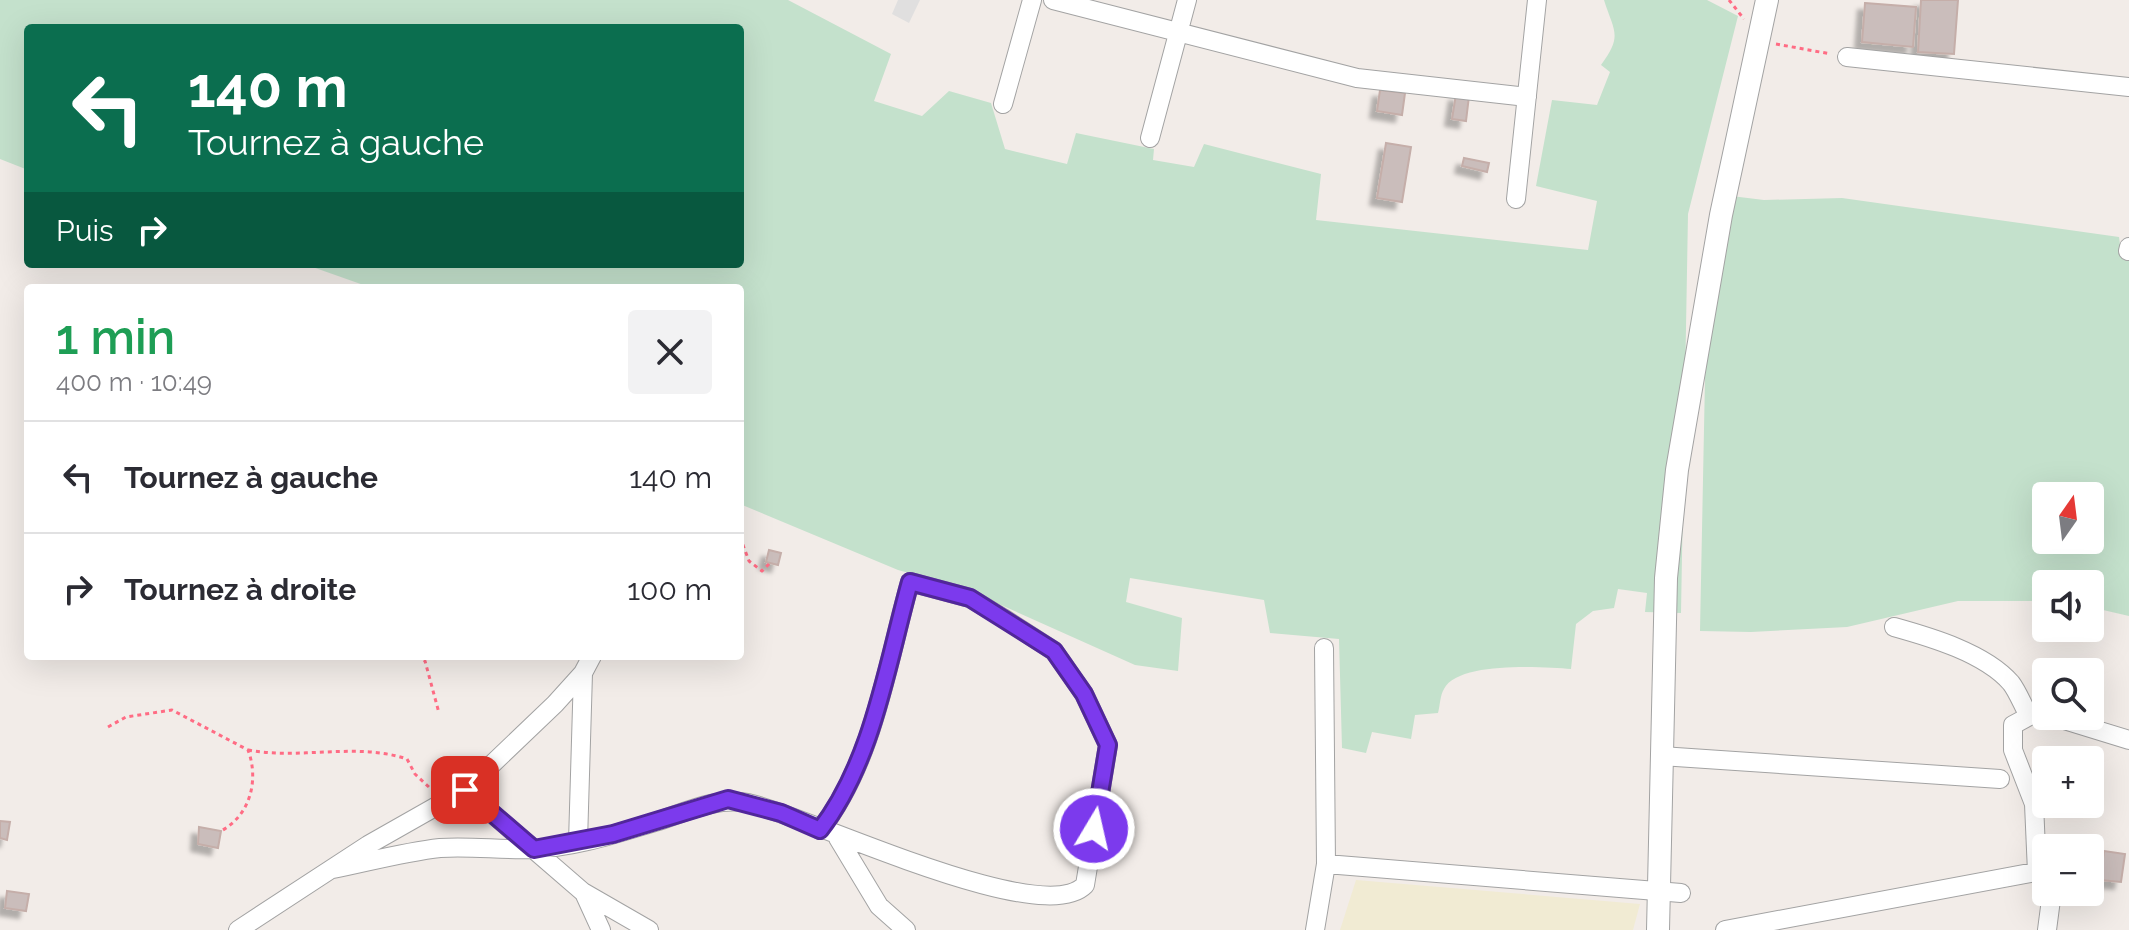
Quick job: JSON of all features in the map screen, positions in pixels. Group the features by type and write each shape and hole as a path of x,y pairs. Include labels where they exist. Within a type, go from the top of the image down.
{"street":[{"path":"1003,104 1032,0"},
{"path":"1053,0 1357,78 1527,97"},
{"path":"1150,138 1187,0"},
{"path":"1516,199 1537,0"},
{"path":"1658,930 1666,578 1677,470 1721,215 1767,0"},
{"path":"1847,57 2129,87"},
{"path":"333,869 440,848 534,849 578,842 728,799 781,813 838,838 960,881 1017,896 1073,895 1085,885 1108,745 1084,694 1054,651 970,598 910,582 877,702 846,792 820,830"},
{"path":"1894,627 1939,639 1980,661 2011,683 2032,705"},
{"path":"1315,930 1326,864 1324,648"},
{"path":"238,930 465,790 583,673 590,660"},
{"path":"578,842 583,673"},
{"path":"2032,719 2013,725 2013,750 2034,804 2038,834"},
{"path":"2093,730 2129,740"},
{"path":"1661,756 2000,779"},
{"path":"465,790 583,892 649,930"},
{"path":"838,838 879,906 906,930"},
{"path":"1326,864 1681,893"},
{"path":"1725,930 2032,873"},
{"path":"583,892 601,930"},
{"path":"2047,930 2050,906"}],"path":[{"path":"1759,40 1847,57"},
{"path":"744,548 749,561 762,571 770,563"},
{"path":"423,660 439,713"},
{"path":"108,727 126,717 172,710 248,750 276,755 381,751 407,759 430,789 465,790"},
{"path":"221,831 230,826 248,803 256,771 248,750"}],"shaded area":[{"path":"898,0 920,0 909,23 892,14"},
{"path":"1356,880 1640,904 1633,930 1340,930"}],"green space":[{"path":"0,0 788,0 891,54 874,101 922,116 949,91 991,103 1005,149 1067,164 1076,133 1154,149 1153,160 1194,167 1204,144 1321,174 1316,220 1588,250 1597,201 1536,186 1552,100 1597,105 1610,72 1601,65 1614,40 1604,0 1707,0 1738,16 1688,214 1681,613 1645,612 1647,593 1618,589 1614,608 1593,611 1576,624 1571,669 1503,668 1466,674 1452,680 1444,689 1438,713 1415,715 1411,739 1372,732 1366,753 1342,748 1339,639 1270,633 1264,600 1130,578 1126,602 1182,618 1178,671 1135,665 963,588 898,570 744,506 744,284 361,284 315,268 744,268 744,24 24,24 24,168 0,159"},
{"path":"1715,194 1764,200 1842,198 2119,237 2122,259 2129,261 2129,616 2104,610 2104,570 2032,570 2032,601 1958,601 1847,627 1700,631 1708,228"}],"building":[{"path":"1921,0 1958,0 1954,54 1918,52"},
{"path":"1865,3 1916,7 1913,47 1862,42"},
{"path":"1380,90 1405,93 1402,115 1377,111"},
{"path":"1456,94 1469,96 1466,121 1452,119"},
{"path":"1386,143 1411,147 1402,202 1377,198"},
{"path":"1464,158 1489,163 1487,172 1462,166"},
{"path":"769,550 781,553 778,565 766,562"},
{"path":"0,821 10,822 7,840 0,838"},
{"path":"199,827 221,831 218,848 198,844"},
{"path":"2104,851 2125,854 2121,882 2104,880"},
{"path":"7,891 29,894 26,911 5,908"}],"route":[{"path":"465,790 534,849 613,834 728,799 781,813 820,830 846,792 877,702 910,582 970,598 1054,651 1084,694 1108,745 1094,829"}]}
